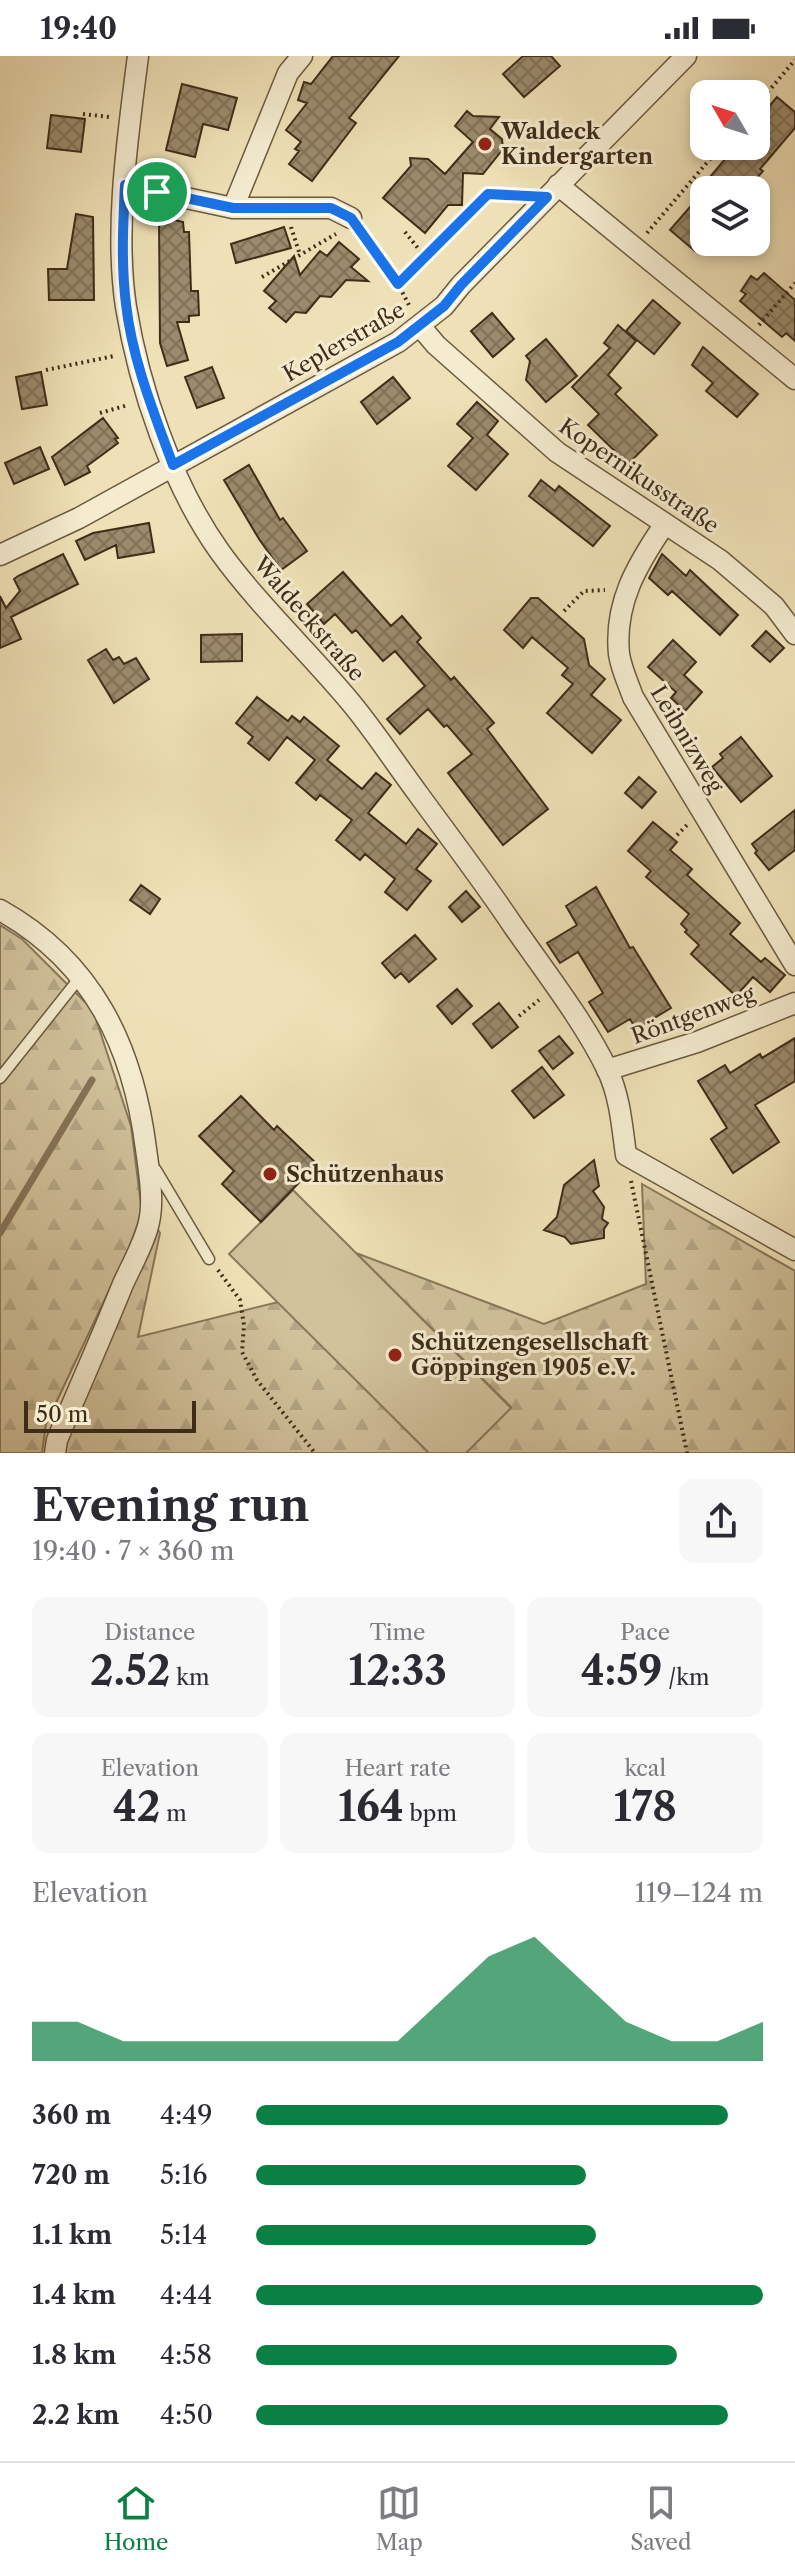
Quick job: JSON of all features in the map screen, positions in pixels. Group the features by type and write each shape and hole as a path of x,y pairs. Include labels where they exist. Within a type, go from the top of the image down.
{"street":[{"name":"Waldeckstraße","path":"138,56 125,185 123,244 126,305 149,400 173,465 218,550 352,704 473,866 555,988 607,1070 620,1106 626,1155"},
{"path":"233,208 288,73 302,56"},
{"name":"Keplerstraße","path":"0,555 79,518 398,342 420,326 444,306 686,56"},
{"path":"125,185 233,208 331,208 353,220"},
{"path":"552,191 635,247 795,379"},
{"name":"Kopernikusstraße","path":"420,326 436,345 557,452 720,560 774,606 795,634"},
{"name":"Leibnizweg","path":"664,525 640,561 626,590 620,616 619,656 633,697 795,965"},
{"path":"0,910 31,927 81,976 106,1013 127,1061 142,1114 149,1171 149,1221 57,1440 55,1453"},
{"name":"Röntgenweg","path":"607,1070 697,1042 795,1003"},
{"path":"626,1155 795,1250"}],"lane":[{"path":"0,1078 81,976"},
{"path":"142,1114 159,1177 209,1259"}],"path":[{"path":"770,89 795,60"},
{"path":"635,247 709,160"},
{"path":"398,284 488,194 552,191"},
{"path":"262,277 353,220 398,284 420,326"},
{"path":"405,232 425,257"},
{"path":"747,339 795,283"},
{"path":"46,370 136,351"},
{"path":"100,413 149,400"},
{"path":"564,611 584,591 626,590"},
{"path":"519,1016 555,988"},
{"path":"626,1155 687,1453"},
{"path":"209,1259 240,1300 244,1325 242,1352 257,1380 315,1453"}],"green space":[{"path":"0,925 22,939 93,1010 131,1126 142,1212 129,1248 46,1424 42,1453 0,1453"},
{"path":"642,1184 795,1271 795,1453 466,1453 511,1407 356,1253 544,1324 646,1284"},
{"name":"Schützengesellschaft Göppingen 1905 e.V.","path":"293,1190 511,1408 466,1453 429,1453 229,1254"},
{"path":"154,1224 160,1233 138,1337 278,1302 429,1453 64,1453 65,1440"}],"building":[{"path":"333,56 399,56 349,118 356,123 312,181 289,164 299,151 295,149 301,142 286,130 307,103 298,100 304,82 311,84"},
{"path":"523,56 551,56 560,66 524,97 503,74"},
{"path":"182,84 237,98 228,130 203,124 195,157 166,150"},
{"path":"777,97 795,112 795,128 770,157 770,105"},
{"path":"467,111 473,116 499,117 490,129 502,139 503,149 483,174 463,173 462,205 448,205 425,233 383,198 411,166 410,158 428,159 445,174 473,142 455,126"},
{"path":"51,115 85,119 81,152 47,148"},
{"path":"724,160 768,160 759,176 711,176"},
{"path":"690,207 690,247 670,230"},
{"path":"76,214 93,217 94,300 49,300 48,269 67,269"},
{"path":"159,216 183,222 184,232 189,232 191,291 198,291 199,315 189,316 189,322 177,322 188,360 167,366 160,343"},
{"path":"284,227 291,248 236,263 231,244"},
{"path":"339,242 359,259 351,267 368,281 346,280 331,297 320,296 306,313 295,312 286,322 269,308 276,301 264,291 294,256 300,275 320,251 327,256"},
{"path":"764,273 795,300 795,341 786,333 782,337 740,301 746,294 741,291 751,276 757,280"},
{"path":"653,300 680,323 654,354 626,331"},
{"path":"492,313 514,339 493,357 471,331"},
{"path":"618,325 636,341 608,375 621,388 615,394 657,435 628,464 588,425 599,414 572,387 610,348 604,343"},
{"path":"546,339 577,376 546,402 526,380 530,361 526,356"},
{"path":"703,347 758,394 737,417 706,391 713,383 692,365"},
{"path":"212,367 224,398 197,408 185,377"},
{"path":"41,372 47,405 22,409 16,377"},
{"path":"393,377 410,398 377,424 361,402"},
{"path":"477,402 498,421 487,435 508,454 476,490 448,466 473,438 457,424"},
{"path":"103,418 118,438 115,439 118,443 87,466 90,472 65,485 52,457"},
{"path":"40,447 49,469 14,484 5,463"},
{"path":"249,465 280,520 283,518 307,551 281,570 224,480"},
{"path":"541,480 555,491 559,486 610,526 593,546 529,496"},
{"path":"149,523 154,552 118,558 116,545 85,560 76,541 93,533"},
{"path":"63,554 78,584 11,617 21,639 0,648 0,596 6,608 20,591 14,579"},
{"path":"662,554 686,576 690,570 738,615 720,635 672,591 668,595 649,578"},
{"path":"343,572 391,626 402,616 421,638 417,642 451,680 454,677 494,723 487,729 548,809 503,845 448,773 472,754 447,725 444,727 428,709 400,734 387,719 425,686 395,651 383,661 356,630 352,633 335,614 324,624 307,604"},
{"path":"531,598 538,598 584,639 589,665 605,679 591,695 621,720 592,753 547,713 573,684 562,675 568,668 532,637 523,648 504,630"},
{"path":"766,631 784,648 770,662 752,646"},
{"path":"242,634 242,661 201,662 201,635"},
{"path":"673,640 696,662 684,675 702,692 685,711 671,698 676,692 648,667"},
{"path":"106,649 113,660 119,657 124,664 136,658 149,679 114,703 88,660"},
{"path":"257,697 288,721 292,716 300,722 304,717 339,746 327,760 362,789 376,773 391,785 368,813 406,844 418,829 437,844 416,869 431,881 407,910 385,892 395,879 365,854 360,860 336,840 352,820 320,795 316,800 296,783 315,760 287,737 269,760 248,743 253,737 236,723"},
{"path":"741,737 772,776 741,802 712,767 723,758 720,754"},
{"path":"639,777 656,792 642,808 625,793"},
{"path":"795,810 795,850 769,870 755,853 757,851 752,844"},
{"path":"653,822 677,842 670,850 692,869 687,875 740,923 730,934 761,962 765,958 785,975 770,992 753,977 736,996 691,954 699,945 681,924 689,914 646,877 651,871 628,851"},
{"path":"141,885 160,899 150,914 130,900"},
{"path":"596,887 630,948 633,947 671,1008 636,1029 630,1019 608,1032 589,1002 603,993 578,952 560,963 547,943 577,925 566,906"},
{"path":"466,891 480,907 462,922 449,907"},
{"path":"415,935 436,959 409,982 401,973 395,978 382,963"},
{"path":"457,989 472,1006 452,1024 437,1006"},
{"path":"499,1003 518,1027 492,1048 473,1024"},
{"path":"559,1036 573,1053 553,1069 539,1051"},
{"path":"795,1038 795,1081 755,1105 779,1142 733,1173 711,1139 727,1128 698,1081 725,1065 730,1073 760,1054 762,1058"},
{"path":"542,1067 564,1095 534,1118 512,1091"},
{"name":"Schützenhaus","path":"241,1096 274,1130 277,1126 317,1164 261,1222 222,1184 234,1171 199,1136"},
{"path":"594,1160 599,1186 593,1191 604,1207 602,1219 608,1223 604,1238 571,1244 565,1237 544,1230 557,1217 564,1185"}],"waterway":[{"path":"0,1233 92,1080"}],"place":[{"name":"Waldeck Kindergarten","path":"485,144"},
{"name":"Schützenhaus","path":"270,1174"},
{"name":"Schützengesellschaft Göppingen 1905 e.V.","path":"395,1355"}],"route":[{"path":"125,185 157,192 233,208 331,208 351,218 398,284 488,194 547,197 444,306 398,342 173,465 144,385 126,305 123,244 125,185"}]}
